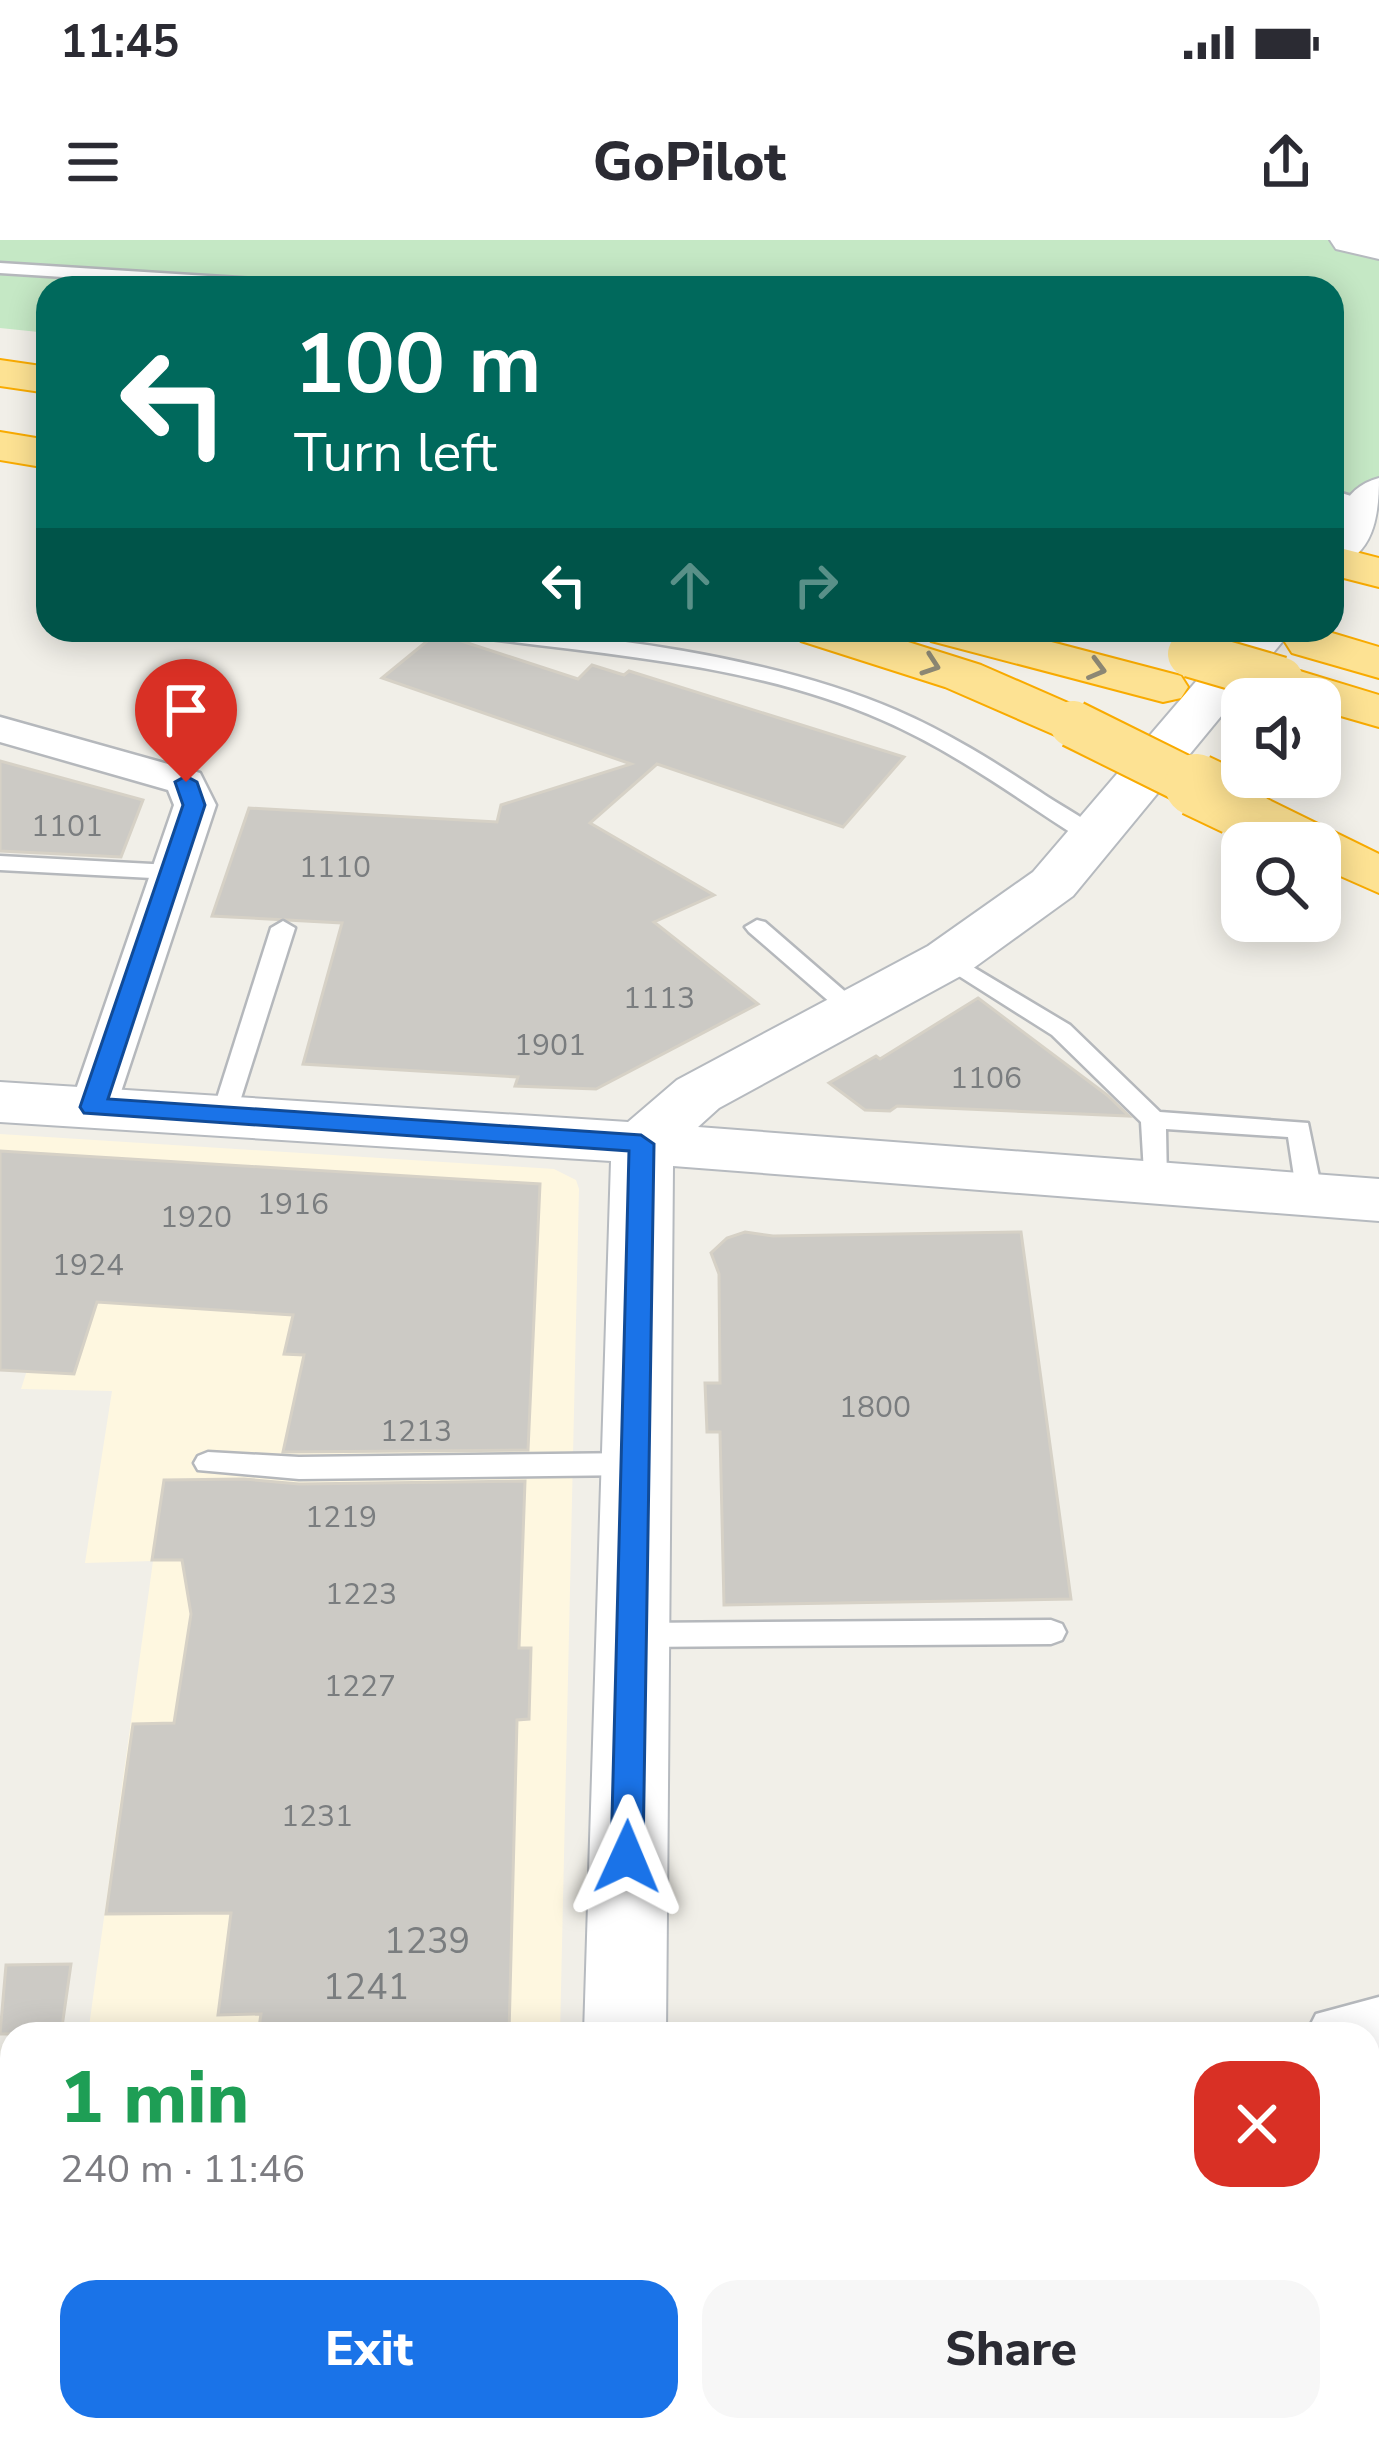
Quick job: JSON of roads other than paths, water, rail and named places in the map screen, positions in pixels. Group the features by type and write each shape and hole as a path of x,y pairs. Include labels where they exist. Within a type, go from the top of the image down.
{"highway":[{"path":"0,340 36,343"},
{"path":"0,373 36,378"},
{"path":"0,424 36,429"},
{"path":"0,446 36,452"},
{"path":"1344,560 1379,573"},
{"path":"1344,636 1379,628"},
{"path":"857,642 963,676 1073,724 1272,822"},
{"path":"1017,642 1177,670 1321,642"},
{"path":"1114,642 1177,670"},
{"path":"1283,651 1379,663"},
{"path":"1283,651 1379,712"},
{"path":"1341,741 1379,754"},
{"path":"1341,857 1379,876"}],"main road":[{"path":"1350,240 1379,247"},
{"path":"1344,530 1359,498"},
{"path":"625,2022 641,1144 667,1117 719,1081 948,958 1053,884 1283,651"},
{"path":"0,1102 1379,1200"}],"street":[{"path":"0,729 186,782 194,805 93,1107"}],"lane":[{"path":"0,268 128,276"},
{"path":"550,642 721,667 815,692 938,737 1095,838"},
{"path":"0,863 171,872"},
{"path":"757,927 855,1012"},
{"path":"223,1117 283,928"},
{"path":"948,958 1061,1030 1153,1120 1299,1129 1310,1196"},
{"path":"1153,1120 1154,1184"},
{"path":"208,1463 299,1468 634,1463"},
{"path":"630,1635 1052,1632"}]}
